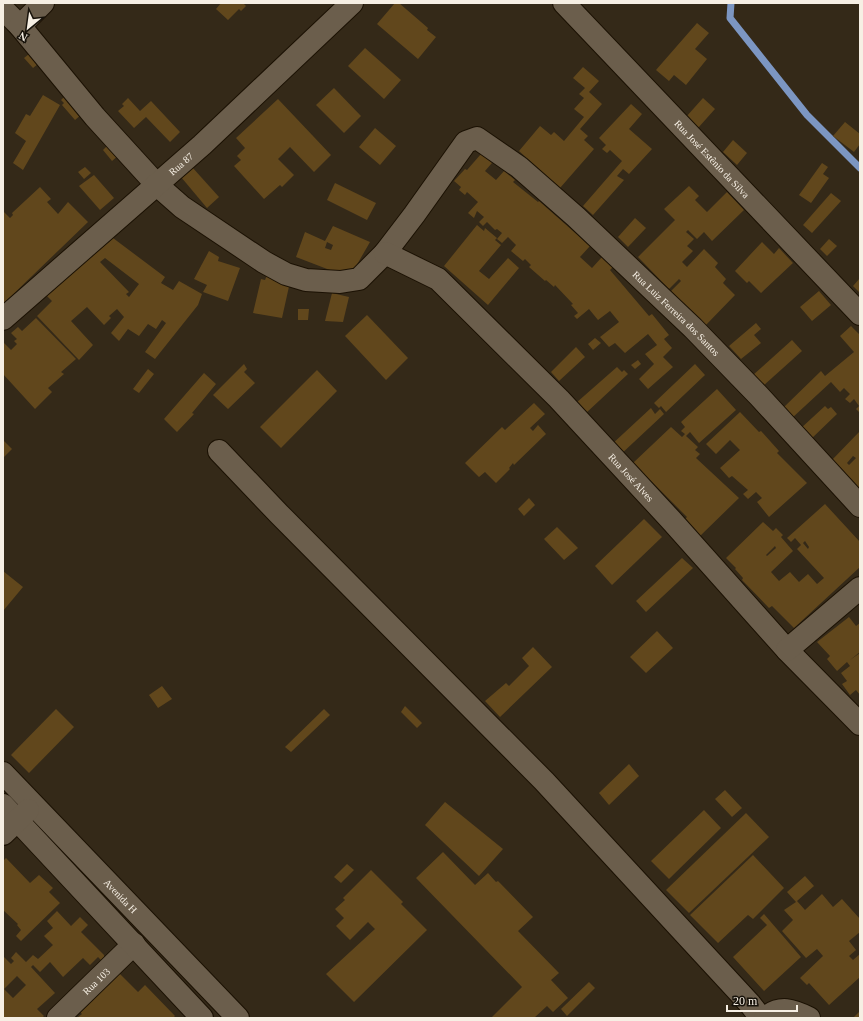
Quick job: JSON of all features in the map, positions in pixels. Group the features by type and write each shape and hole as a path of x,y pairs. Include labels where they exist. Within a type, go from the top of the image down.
{"street":[{"path":"20,26 43,3"},
{"name":"Rua 87","path":"3,319 157,185 352,3"},
{"name":"Rua José Estênio da Silva","path":"564,3 860,314"},
{"path":"3,8 20,26 95,117 157,185 182,207 264,262 286,274 306,280 340,282 359,278 385,252"},
{"name":"Rua Luiz Ferreira dos Santos","path":"385,252 414,216 466,142 477,138 519,167 576,217 693,328 792,431 860,506"},
{"name":"Rua José Alves","path":"385,252 438,279 564,405 671,520 787,650 860,724"},
{"path":"219,451 279,514 544,781 750,1004 767,1016 785,1009 795,1011 809,1018"},
{"path":"787,650 860,588"},
{"name":"Avenida H","path":"7,784 34,804 238,1018"},
{"path":"34,804 8,820 134,944 202,1018"},
{"name":"Rua 103","path":"58,1018 134,944"}],"building":[{"path":"221,3 243,3 246,6 241,11 239,9 228,20 216,9"},
{"path":"395,3 399,3 428,28 427,30 436,37 418,59 377,24"},
{"path":"697,23 709,33 695,49 707,59 686,85 674,75 669,81 656,70"},
{"path":"365,48 401,80 384,99 348,66"},
{"path":"29,54 38,64 33,68 24,58"},
{"path":"583,67 599,81 589,92 602,104 580,129 588,136 584,140 594,149 560,188 519,151 540,126 551,135 554,132 564,141 584,117 574,109 584,98 579,94 585,88 573,78"},
{"path":"334,88 361,116 344,133 316,105"},
{"path":"43,95 60,105 23,170 13,163 26,141 15,133 26,114 30,116"},
{"path":"66,95 82,114 75,120 62,105 64,103 61,100"},
{"path":"128,98 140,111 151,101 180,132 170,142 146,117 134,128 118,111 124,106 122,104"},
{"path":"703,98 715,109 698,128 686,117"},
{"path":"278,99 331,155 314,172 290,147 278,159 294,175 282,187 280,185 264,199 234,166 241,160 237,156 245,148 236,138"},
{"path":"631,104 642,114 629,129 652,149 629,174 623,169 617,176 624,180 593,215 583,206 622,161 610,150 607,153 602,149 606,145 599,138"},
{"path":"845,122 860,134 860,144 854,152 833,136"},
{"path":"375,128 396,146 380,165 359,147"},
{"path":"733,140 747,153 737,165 723,152"},
{"path":"109,144 119,155 112,161 103,150"},
{"path":"481,154 492,163 485,171 496,180 504,171 515,180 513,182 538,202 539,201 590,246 580,257 592,268 602,257 613,267 610,270 649,316 652,314 669,335 664,339 672,348 663,357 673,367 648,389 639,379 654,364 645,354 657,345 648,334 625,353 615,343 609,347 600,337 619,322 610,311 598,320 589,309 577,319 574,316 578,313 571,305 573,304 555,285 554,287 546,280 545,281 529,267 531,265 525,259 523,261 511,251 516,245 508,237 502,243 497,239 502,233 497,229 495,230 487,222 483,226 479,222 484,217 477,211 474,218 468,213 478,202 467,192 465,195 459,190 461,187 454,181 465,169 467,170"},
{"path":"822,163 828,167 823,174 829,178 811,203 799,195"},
{"path":"85,167 91,173 84,179 78,172"},
{"path":"192,167 219,197 207,208 181,177"},
{"path":"94,175 114,198 100,210 79,186"},
{"path":"335,183 376,203 367,220 327,200"},
{"path":"689,186 699,196 695,200 707,212 727,192 744,210 712,241 704,232 697,239 688,230 686,232 694,239 687,246 693,251 682,262 687,267 704,249 718,263 715,267 726,279 723,283 735,295 705,326 671,291 681,281 679,279 669,289 638,257 675,220 664,209"},
{"path":"40,187 51,199 47,202 58,214 68,202 88,222 3,304 3,211 10,218 13,215 12,213"},
{"path":"831,193 841,201 812,233 803,225"},
{"path":"635,218 646,228 628,247 618,237"},
{"path":"477,225 484,231 485,228 497,238 495,240 501,245 479,271 489,279 508,258 519,268 488,305 444,266"},
{"path":"333,226 370,242 348,277 296,257 305,232 325,241","holes":["327,242 333,245 331,250 325,248"]},
{"path":"113,238 165,277 161,283 173,290 179,281 202,294 198,305 155,359 145,352 166,323 162,320 156,329 148,324 139,336 128,329 119,341 111,333 124,317 117,309 109,316 111,318 104,325 87,307 71,321 93,345 79,360 37,316 52,301 46,295","holes":["105,258 139,284 129,297 126,294 129,292 100,262"]},
{"path":"829,239 837,246 827,256 820,249"},
{"path":"762,242 774,254 779,248 793,263 761,293 749,281 747,283 735,271"},
{"path":"209,251 219,257 218,261 240,268 228,301 203,292 207,285 194,279"},
{"path":"267,275 290,282 282,318 253,313 261,279 265,280"},
{"path":"860,278 860,293 853,286"},
{"path":"819,291 831,305 812,321 800,307"},
{"path":"332,293 349,297 343,322 325,321"},
{"path":"298,309 309,309 308,320 298,320"},
{"path":"367,315 408,358 386,380 345,336"},
{"path":"36,318 76,359 61,372 64,374 48,388 52,392 35,409 3,374 3,342 11,350 17,344 14,341 17,339 11,333 18,327 22,331"},
{"path":"756,323 761,329 754,335 761,343 741,359 729,346"},
{"path":"851,326 860,335 860,413 856,409 859,406 854,399 850,403 845,399 850,394 844,388 840,392 831,382 792,418 783,408 821,371 825,376 854,352 840,336"},
{"path":"595,338 601,343 593,350 588,344"},
{"path":"792,340 802,351 763,386 753,375"},
{"path":"576,347 585,357 559,381 551,372"},
{"path":"638,360 641,364 635,369 631,365"},
{"path":"244,364 247,369 244,372 255,383 228,409 213,395"},
{"path":"695,364 705,375 666,412 661,406 659,408 654,403"},
{"path":"617,367 622,372 624,370 628,374 586,413 576,403"},
{"path":"148,369 154,374 139,393 133,389"},
{"path":"317,370 337,391 281,448 260,427"},
{"path":"204,373 216,384 192,413 194,414 177,432 164,419"},
{"path":"717,389 736,410 699,443 690,432 686,436 698,447 695,450 700,454 696,458 739,498 699,537 683,521 687,517 633,463 671,427 682,437 685,434 681,431 685,427 681,422"},
{"path":"534,403 545,414 530,428 533,431 538,425 546,434 514,465 513,463 509,468 510,469 496,483 485,472 479,477 465,463 502,427 505,430"},
{"path":"825,406 828,409 831,407 837,414 810,440 800,429"},
{"path":"651,408 655,414 660,409 664,414 619,456 610,446"},
{"path":"740,412 759,432 761,431 779,451 777,453 807,483 769,517 757,502 762,498 756,492 748,499 743,494 748,490 732,476 729,478 720,468 740,450 730,440 716,454 706,444"},
{"path":"860,431 860,491 831,461","holes":["853,456 856,458 849,465 847,463"]},
{"path":"3,440 12,449 3,458"},
{"path":"529,498 535,505 524,516 518,509"},
{"path":"825,504 860,542 860,567 794,628 772,606 769,608 742,580 743,578 735,569 736,568 726,558 763,522 773,531 776,528 783,535 781,537 793,551 771,572 779,581 790,572 799,582 808,574 817,584 824,578 797,549 801,545 795,538 791,542 787,538","holes":["805,541 809,547 808,549 803,543","775,546 776,548 767,556 766,555"]},
{"path":"644,519 662,537 612,585 595,566"},
{"path":"557,527 578,548 564,560 544,539"},
{"path":"682,558 693,568 646,612 636,601"},
{"path":"3,571 23,587 3,611"},
{"path":"849,617 856,626 860,623 860,652 850,660 860,653 860,695 856,690 850,695 842,684 847,681 841,673 850,666 847,662 837,671 827,659 830,656 817,642"},
{"path":"657,631 673,648 646,673 630,657"},
{"path":"533,647 552,667 500,717 485,701 506,683 509,686 529,666 522,658"},
{"path":"162,686 172,699 158,708 149,695"},
{"path":"405,706 422,723 417,728 401,712"},
{"path":"56,709 74,727 29,773 11,755"},
{"path":"324,709 330,715 291,752 285,747"},
{"path":"629,764 639,776 609,805 599,793"},
{"path":"725,790 742,808 732,817 715,799"},
{"path":"445,802 503,849 479,876 425,825"},
{"path":"704,810 721,828 669,879 651,861"},
{"path":"746,813 769,837 689,913 666,890"},
{"path":"443,852 475,885 488,873 496,882 498,881 533,917 518,931 559,973 551,980 568,998 553,1012 547,1006 534,1018 491,1018 522,987 416,878"},
{"path":"753,855 784,888 753,919 748,915 718,943 690,915"},
{"path":"6,858 30,883 39,875 53,888 49,892 60,903 21,941 16,936 21,930 17,925 18,924 3,910 3,861"},
{"path":"347,864 354,870 341,883 334,877"},
{"path":"371,870 403,902 401,904 427,930 354,1002 326,974 375,929 368,922 350,940 336,926 344,918 335,909 345,900 343,898"},
{"path":"805,876 814,886 797,901 805,910 822,894 833,907 842,899 860,919 860,932 849,941 856,950 849,956 853,960 860,954 860,977 829,1005 809,983 807,985 800,978 823,956 817,949 806,958 782,931 793,920 784,910 796,902 787,892"},
{"path":"57,911 71,926 80,917 88,925 81,932 104,955 104,958 101,960 98,957 90,965 83,958 63,977 50,962 40,972 33,965 31,967 55,993 37,1009 44,1016 42,1018 3,1018 3,958 4,957 11,964 14,961 11,958 16,952 26,962 33,955 38,959 53,945 44,936 53,928 47,921","holes":["17,976 26,985 13,998 4,989"]},
{"path":"764,914 801,957 764,991 733,957 767,925 760,918"},
{"path":"118,972 138,992 145,985 175,1016 173,1018 77,1018 82,1014 78,1010"},
{"path":"589,982 595,988 567,1016 561,1009"},
{"path":"860,1011 860,1018 853,1018"}],"waterway":[{"path":"731,3 730,18 807,115 860,168"}]}
